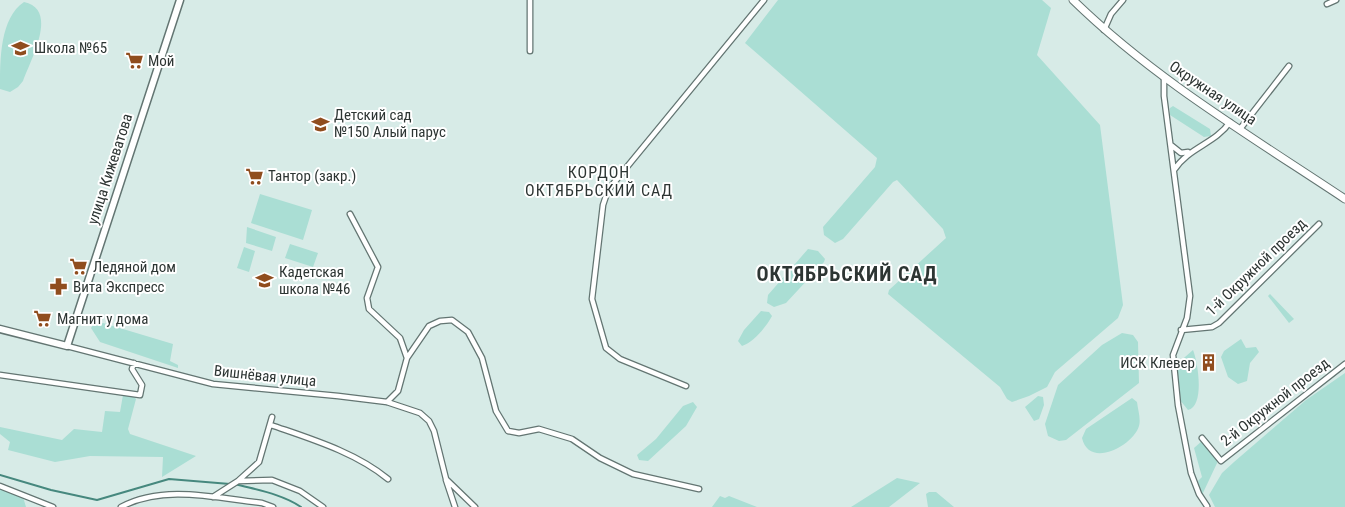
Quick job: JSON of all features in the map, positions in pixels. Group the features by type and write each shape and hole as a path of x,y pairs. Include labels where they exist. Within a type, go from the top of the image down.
{"main road":[{"name":"улица Кижеватова","path":"67,346 180,0"},
{"name":"Окружная улица","path":"1073,0 1104,30 1164,77 1345,199"},
{"name":"Вишнёвая улица","path":"0,329 67,346"}],"street":[{"path":"530,0 530,51"},
{"path":"686,386 620,359 606,348 592,299 603,205 608,190 764,0"},
{"path":"1104,30 1111,14 1123,0"},
{"path":"1327,4 1336,0"},
{"path":"1240,129 1289,66"},
{"path":"1164,77 1170,144 1190,296 1187,318 1173,355 1178,405 1191,473 1200,494 1208,506"},
{"path":"1174,170 1189,152 1221,134 1230,122"},
{"path":"1170,144 1181,153 1189,152"},
{"path":"350,214 378,267 367,298 369,309 400,338 407,358"},
{"name":"1-й Окружной проезд","path":"1181,330 1212,327 1218,323 1319,224"},
{"path":"387,402 398,391 407,358 429,326 440,320 452,320 468,332 482,358 496,411 508,431 520,433 539,428 572,439 600,458 633,474 699,489"},
{"name":"Вишнёвая улица","path":"67,346 213,384 387,402 420,413 429,421 434,432 455,507"},
{"path":"0,375 140,395 142,385 132,369 134,363"},
{"name":"2-й Окружной проезд","path":"1202,438 1221,461 1345,364"},
{"path":"213,497 238,481 259,462 272,425 272,418"},
{"path":"272,425 357,458 372,466 388,479"},
{"path":"446,478 475,507"},
{"path":"238,481 265,480 279,482 300,491 323,507"},
{"path":"0,486 53,507"},
{"path":"121,507 136,500 156,495 175,494 262,503 273,507"}],"green space":[{"path":"778,0 1042,0 1051,8 1037,55 1100,125 1123,305 1118,318 1055,372 1047,387 1012,402 1007,399 1000,387 888,294 889,290 946,238 943,229 897,180 893,182 843,239 835,243 824,235 823,227 875,167 877,158 745,43"},
{"name":"Школа №65","path":"24,2 34,7 40,14 40,36 23,81 10,92 0,89 3,40 10,18"},
{"path":"1173,106 1210,129 1211,136 1204,137 1170,115 1170,108"},
{"path":"260,194 312,210 303,240 251,223"},
{"path":"247,227 276,237 272,251 246,243"},
{"path":"290,244 318,253 313,267 285,258"},
{"path":"244,247 255,251 249,272 237,268"},
{"path":"808,249 818,251 825,259 824,262 786,303 774,307 767,303 768,295"},
{"path":"1270,294 1294,319 1289,323 1268,296"},
{"path":"761,311 769,312 772,316 759,334 742,346 738,341 744,330"},
{"path":"103,323 173,344 170,361 178,365 178,368 100,342 91,328 93,325"},
{"path":"1122,333 1133,335 1138,342 1139,383 1066,440 1059,441 1048,436 1045,424 1058,385 1102,345"},
{"path":"1241,339 1246,348 1256,347 1259,352 1250,363 1247,381 1238,384 1228,377 1221,357 1224,351"},
{"path":"1193,350 1199,383 1197,401 1188,410 1180,400 1177,364"},
{"path":"1345,373 1345,507 1215,507 1209,495 1222,473 1306,400"},
{"path":"123,395 136,399 128,429 130,434 196,456 162,477 163,457 90,456 55,462 8,450 10,442 0,434 0,427 62,440 74,429 102,432 105,411 120,412"},
{"path":"1038,396 1043,397 1044,405 1039,419 1034,421 1025,407"},
{"path":"1132,398 1137,402 1140,423 1129,441 1111,451 1102,453 1093,452 1086,447 1082,438 1086,429"},
{"path":"693,402 697,407 686,426 648,461 639,460 637,455 656,439 683,406"},
{"path":"1202,441 1218,461 1202,495 1198,481 1202,477 1194,448"},
{"path":"897,478 920,483 889,507 851,507"},
{"path":"0,489 23,497 26,507 0,507"},
{"path":"936,492 954,507 928,507 926,494"},
{"path":"720,496 725,498 729,496 757,507 712,507"}],"waterway":[{"path":"0,475 51,490 97,500 169,479 230,484"},
{"path":"235,484 261,490 301,507"}],"place":[{"name":"Школа №65","path":"20,48"},
{"name":"Мой","path":"134,61"},
{"name":"Детский сад №150 Алый парус","path":"320,124"},
{"name":"Тантор (закр.)","path":"254,176"},
{"name":"Ледяной дом","path":"79,267"},
{"name":"Кадетская школа №46","path":"265,281"},
{"name":"Вита Экспресс","path":"59,287"},
{"name":"Магнит у дома","path":"43,319"},
{"name":"ИСК Клевер","path":"1209,363"}],"district":[{"name":"КОРДОН ОКТЯБРЬСКИЙ САД","path":"599,181"},
{"name":"ОКТЯБРЬСКИЙ САД","path":"847,274"}]}
